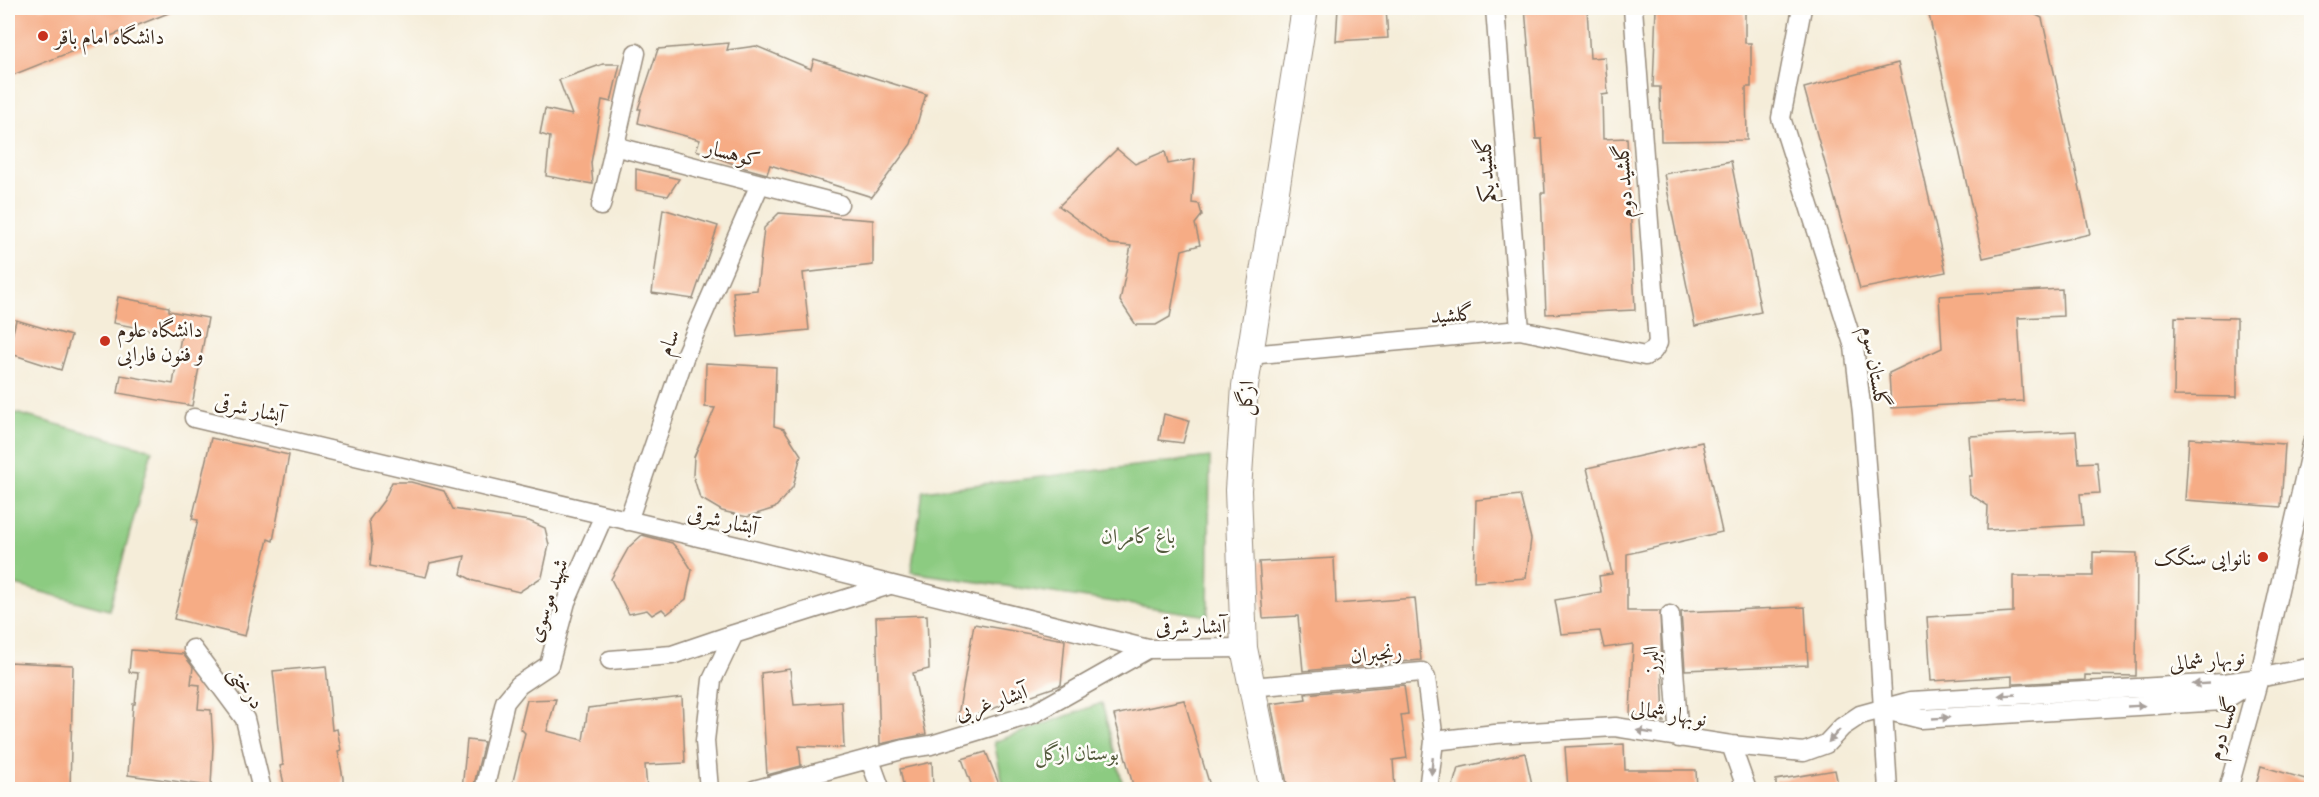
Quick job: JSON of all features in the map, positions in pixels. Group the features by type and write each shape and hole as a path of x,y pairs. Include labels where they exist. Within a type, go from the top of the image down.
{"main road":[{"name":"ازگل","path":"1273,789 1244,648 1238,490 1245,386 1305,8"}],"street":[{"name":"گلشيد يكم","path":"1495,8 1520,330"},
{"name":"گلشيد دوم","path":"1633,8 1658,343 1653,351"},
{"name":"گلستان سوم","path":"1802,8 1780,118 1854,347 1862,413 1888,789"},
{"path":"601,206 636,53"},
{"name":"کوهسار","path":"614,146 839,204"},
{"name":"سام","path":"628,520 684,358 760,184"},
{"name":"گلشید","path":"1250,355 1520,330 1645,356 1653,351"},
{"name":"آبشار شرقی","path":"194,418 604,514 1148,648 1244,648"},
{"name":"گلسا دوم","path":"2228,789 2259,678 2312,444"},
{"name":"شهید موسوی","path":"484,789 505,702 519,685 549,665 566,602 604,514"},
{"path":"610,660 672,655 891,585"},
{"name":"البرز","path":"1670,615 1679,738"},
{"path":"709,789 705,741 712,680 734,634"},
{"name":"آبشار غربی","path":"806,783 906,749 931,745 1033,714 1148,648"},
{"name":"درختی","path":"193,649 245,719 262,789"},
{"name":"نوبهار شمالی","path":"1434,741 1495,734 1615,727 1731,745 1804,752 1826,744 1842,727 1860,716 1911,701 2224,683 2312,667"},
{"name":"رنجبران","path":"1251,687 1422,672 1426,678 1434,741 1428,789"},
{"path":"1731,745 1747,789"},
{"path":"870,760 881,789"},
{"path":"754,789 806,783"}],"green space":[{"path":"8,411 152,450 109,610 8,583"},
{"name":"باغ کامران","path":"1210,457 1208,616 911,572 923,491"},
{"name":"بوستان ازگل","path":"1102,703 1124,789 1004,789 994,742"}],"building":[{"name":"دانشگاه امام باقر","path":"8,8 181,8 8,77"},
{"path":"1338,8 1386,8 1388,38 1336,41"},
{"path":"1525,8 1587,8 1590,58 1605,57 1608,94 1602,95 1603,139 1627,138 1635,310 1546,314 1541,193 1545,193 1542,139 1536,139"},
{"path":"1656,8 1745,8 1745,43 1751,43 1751,87 1746,87 1747,140 1661,141 1660,87 1653,87"},
{"path":"1964,8 2023,8 2042,18 2090,234 1983,258 1929,15"},
{"path":"729,43 727,50 756,46 811,69 814,59 926,94 911,144 872,197 770,165 767,174 745,168 696,150 700,140 638,123 641,109 638,109 658,49"},
{"path":"1898,63 1946,272 1860,289 1804,88"},
{"path":"603,64 620,64 611,102 602,100 591,163 593,184 546,176 550,137 540,134 545,109 572,115 559,80"},
{"path":"1117,149 1135,164 1165,151 1168,164 1195,159 1192,203 1199,204 1202,215 1195,224 1200,245 1182,250 1170,317 1156,325 1136,325 1120,301 1131,246 1110,244 1059,206"},
{"path":"1731,161 1761,312 1695,326 1664,174"},
{"path":"636,169 679,179 668,196 636,190"},
{"path":"663,209 718,226 693,299 652,293"},
{"path":"779,213 873,220 873,265 803,273 809,330 738,337 733,292 757,290 764,228"},
{"path":"2062,289 2063,316 2018,318 2023,401 1891,408 1889,373 1942,348 1939,296"},
{"path":"118,297 169,307 169,311 208,318 192,406 118,393 121,375 173,384 181,336 113,323"},
{"path":"2175,317 2237,318 2237,397 2174,396"},
{"path":"16,320 71,336 61,370 8,353"},
{"path":"706,363 776,367 774,426 784,429 801,455 793,487 775,508 747,517 722,511 700,498 693,475 694,457 715,408 705,407"},
{"path":"1164,414 1189,421 1183,443 1159,440"},
{"path":"2076,431 2079,463 2097,462 2100,493 2080,494 2083,525 1987,530 1988,506 1970,494 1969,476 1972,476 1969,436"},
{"path":"211,438 289,455 273,541 268,539 245,636 174,619 198,520 192,519"},
{"path":"2189,438 2285,444 2281,507 2185,500"},
{"path":"1702,442 1722,532 1627,554 1627,611 1660,611 1664,722 1630,715 1633,644 1604,648 1600,631 1561,634 1555,600 1601,592 1599,576 1612,574 1587,468"},
{"path":"392,482 411,482 444,491 453,509 529,521 545,528 549,545 542,577 519,592 474,581 461,574 465,556 430,563 426,577 370,566 372,546 369,520 384,500"},
{"path":"1520,495 1531,539 1526,578 1474,582 1476,500"},
{"path":"642,535 672,543 692,570 686,599 667,614 662,609 652,615 647,610 629,614 611,579 629,547"},
{"path":"2093,552 2137,553 2136,676 2085,675 2085,680 2016,684 2012,684 2012,676 1931,681 1927,617 2013,612 2013,576 2093,576"},
{"path":"1334,558 1336,604 1415,598 1421,660 1303,671 1298,616 1263,618 1259,562"},
{"path":"1805,607 1808,665 1685,670 1681,612"},
{"path":"927,615 929,669 913,673 926,734 880,744 876,617"},
{"path":"974,624 1065,640 1061,685 957,721"},
{"path":"131,650 183,654 193,667 191,684 200,685 198,709 211,710 213,746 211,786 128,775 133,704 135,704 138,673 129,672"},
{"path":"8,662 73,665 70,789 8,789"},
{"path":"326,666 332,730 337,729 341,750 338,751 343,789 285,789 280,766 283,765 273,671"},
{"path":"790,669 794,705 842,702 844,748 799,746 801,766 767,775 761,673"},
{"path":"1404,685 1408,714 1401,715 1407,758 1393,760 1395,789 1288,789 1271,704 1306,699 1305,694"},
{"path":"682,697 685,763 645,765 647,789 511,789 525,733 520,728 527,700 556,699 547,731 583,740 588,708"},
{"path":"1184,700 1211,789 1134,789 1114,715"},
{"path":"467,740 484,742 473,789 462,789"},
{"path":"1624,744 1625,770 1696,770 1697,789 1568,789 1565,747"},
{"path":"986,752 1001,789 973,789 962,759"},
{"path":"1525,753 1533,789 1452,789 1458,768"},
{"path":"932,762 933,789 904,789 900,769"},
{"path":"2261,766 2312,781 2312,789 2255,789"},
{"path":"1835,770 1839,789 1776,789 1776,780"}],"place":[{"name":"دانشگاه امام باقر","path":"43,36"},
{"name":"دانشگاه علوم و فنون فارابی","path":"105,341"},
{"name":"نانوایی سنگک","path":"2263,557"}]}
